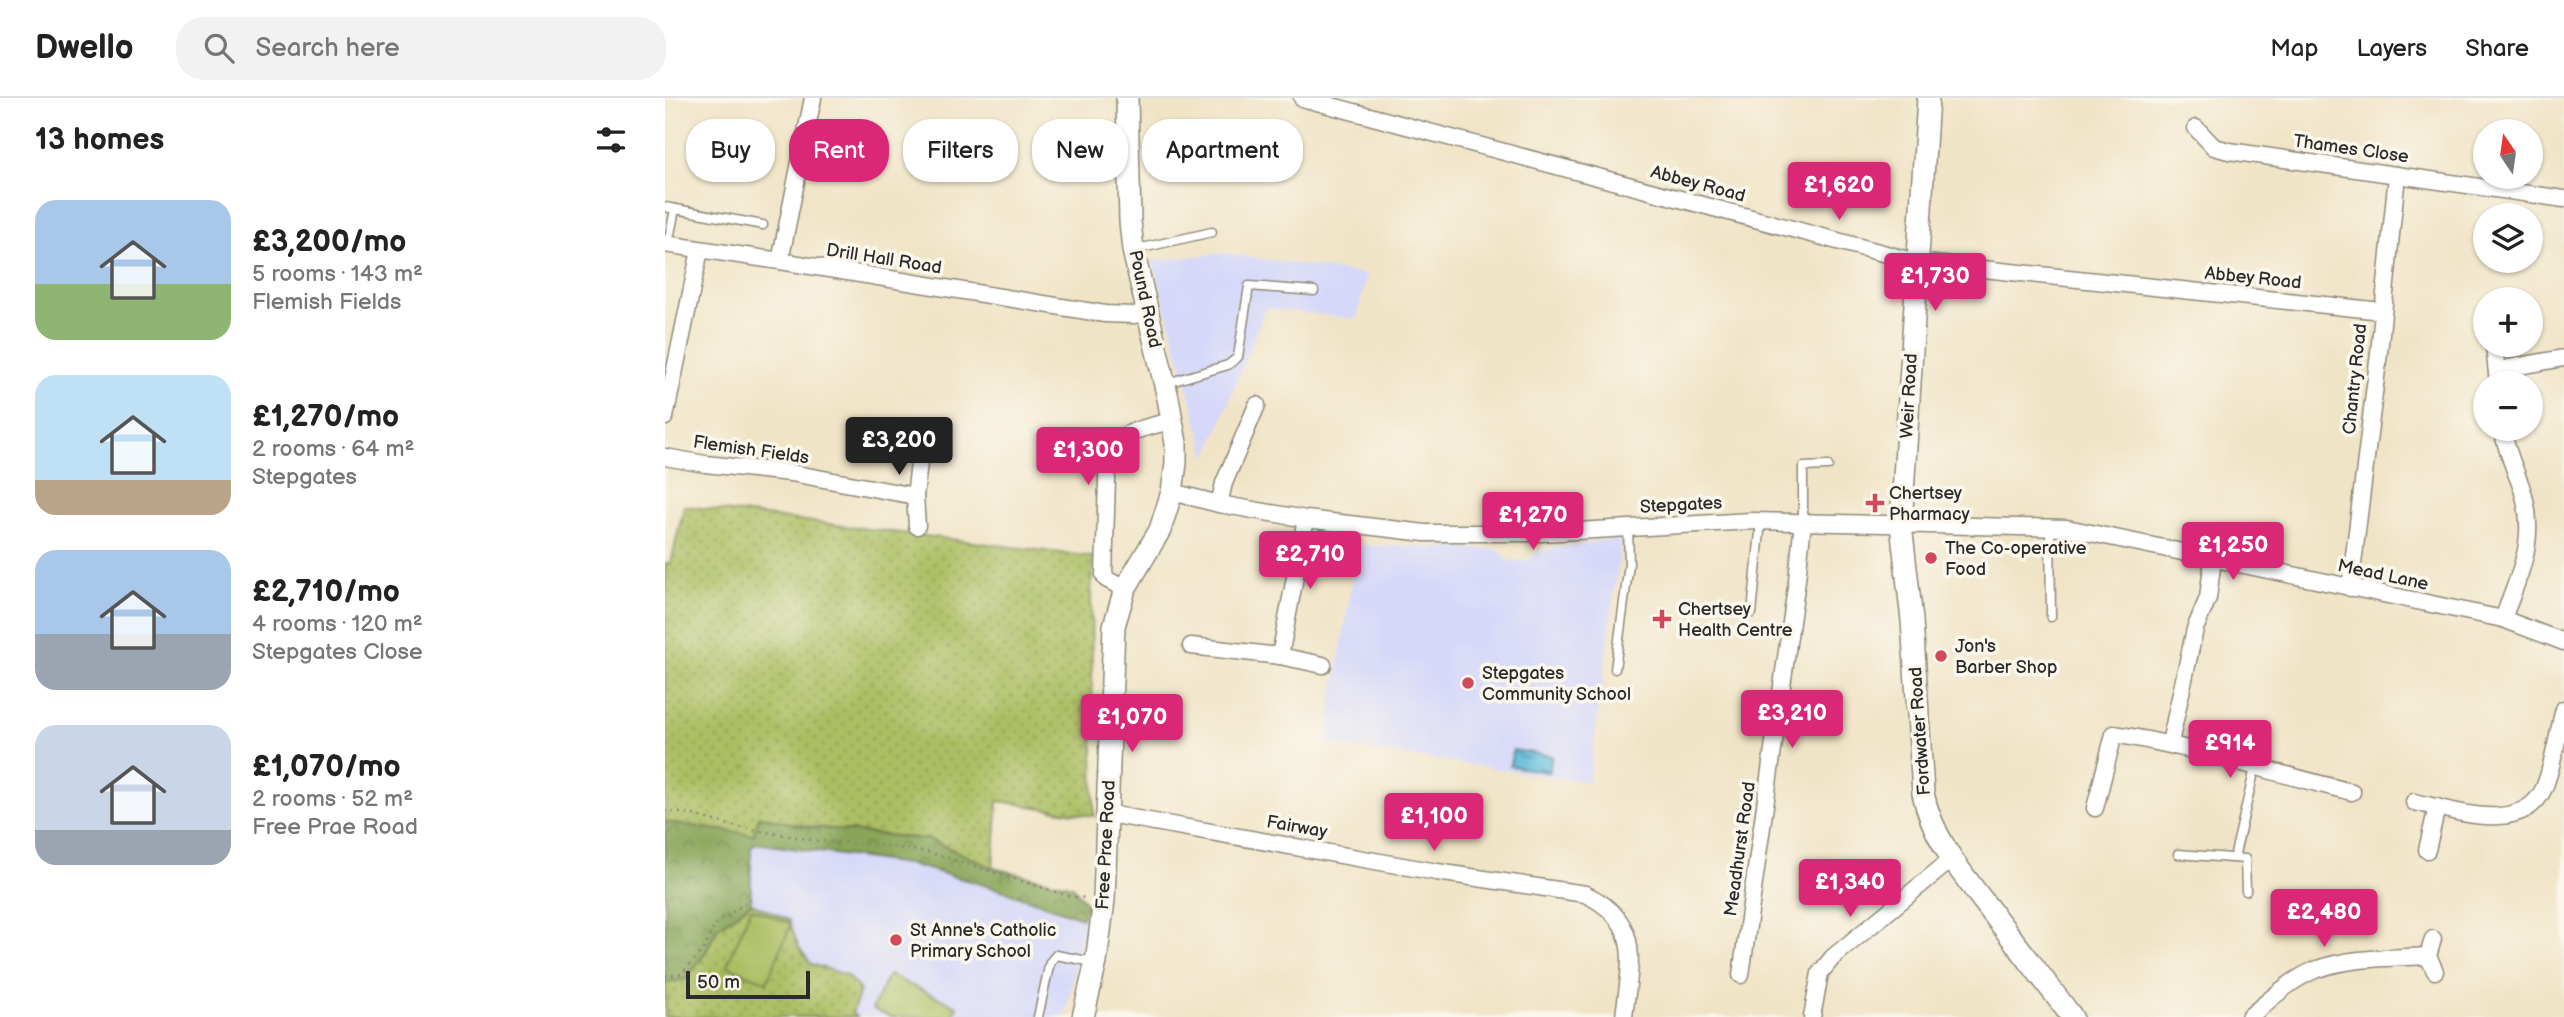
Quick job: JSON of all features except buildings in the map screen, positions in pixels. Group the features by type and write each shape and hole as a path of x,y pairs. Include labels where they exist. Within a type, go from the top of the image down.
{"main road":[{"name":"Weir Road","path":"1901,525 1928,98"},
{"name":"Pound Road","path":"1128,100 1133,250 1172,421 1176,451 1172,492"},
{"name":"Free Prae Road","path":"1086,1017 1104,900 1114,626 1125,589 1160,530 1172,492"},
{"name":"Fordwater Road","path":"1901,525 1912,620 1923,793 1931,822 1952,859 2072,1017"}],"street":[{"path":"780,261 813,98"},
{"name":"Abbey Road","path":"1302,98 1916,262 2382,311"},
{"name":"Thames Close","path":"2196,128 2214,147 2229,151 2397,175 2473,181"},
{"name":"Chantry Road","path":"2350,588 2397,175"},
{"name":"Thames Close","path":"2527,189 2564,199"},
{"name":"Drill Hall Road","path":"666,244 1105,314 1134,315 1146,312"},
{"path":"665,417 700,250"},
{"path":"2518,371 2564,358"},
{"path":"1219,504 1224,483 1257,404"},
{"path":"1125,589 1106,579 1104,575 1108,447 1126,435 1172,421"},
{"path":"917,526 915,496 923,430"},
{"path":"2503,619 2524,564 2529,540 2528,515 2506,441"},
{"name":"Flemish Fields","path":"665,457 791,473 915,496"},
{"name":"Stepgates","path":"1172,492 1219,504 1306,519 1411,532 1471,535 1761,521 1901,525"},
{"path":"1280,656 1306,519"},
{"name":"Meadhurst Road","path":"1741,975 1803,521"},
{"name":"Mead Lane","path":"1901,525 2067,528 2503,619 2564,642"},
{"path":"2170,743 2195,629 2208,598 2213,559"},
{"path":"1191,646 1280,656 1323,665"},
{"path":"2414,802 2483,816 2521,813 2533,804 2544,788 2564,709"},
{"path":"2095,808 2114,734 2170,743 2352,792"},
{"path":"2427,850 2437,807"},
{"name":"Fairway","path":"1109,814 1437,872 1585,894 1601,902 1618,917 1628,935 1632,954 1624,1017"},
{"path":"1812,1017 1820,973 1833,957 1952,859"},
{"path":"2433,939 2428,956 2435,971"},
{"path":"2249,1017 2293,982 2316,970 2380,959 2428,956"}],"lane":[{"path":"665,207 763,225"},
{"path":"666,244 675,209"},
{"path":"1133,250 1212,232"},
{"path":"1164,384 1228,365 1238,357 1249,286 1314,291"},
{"path":"1803,521 1803,467 1828,466"},
{"path":"1752,613 1761,521"},
{"path":"1615,669 1629,565 1628,527"},
{"path":"2050,527 2051,617"},
{"path":"2234,858 2255,768"},
{"path":"2178,854 2245,859 2246,891"},
{"path":"1038,1017 1050,962 1056,956 1096,962"}],"path":[{"path":"665,811 818,841 928,852 1069,896 1104,900"},
{"path":"665,976 681,974 703,950 715,925 751,899"}],"shaded area":[{"path":"1223,253 1367,275 1357,319 1265,308 1207,458 1153,261"},
{"name":"Stepgates Community School","path":"1622,537 1589,782 1325,744 1358,545 1497,549 1509,560 1529,561 1538,551"},
{"name":"St Anne's Catholic Primary School","path":"755,843 913,865 1005,891 1086,919 1065,1017 665,1017 751,903 751,848"}],"green space":[{"path":"684,506 1093,557 1091,593 1094,816 998,801 993,868 931,840 803,826 759,816 751,848 751,903 789,920 798,946 811,964 846,975 860,990 852,1014 858,1017 665,1017 665,563 671,563"},
{"path":"759,816 803,826 931,840 993,868 1073,886 1087,905 1082,918 1005,891 913,865 755,843 751,848 751,903 717,928 706,952 686,979 665,983 665,822 754,835"},
{"path":"751,908 791,924 767,982 727,966"},
{"path":"888,975 957,1006 953,1017 891,1017 872,1009"}],"water":[{"path":"1513,750 1552,756 1549,772 1510,766"}],"place":[{"name":"Chertsey Pharmacy","path":"1875,503"},
{"name":"The Co-operative Food","path":"1931,558"},
{"name":"Chertsey Health Centre","path":"1662,619"},
{"name":"Jon's Barber Shop","path":"1941,656"},
{"name":"Stepgates Community School","path":"1468,683"},
{"name":"St Anne's Catholic Primary School","path":"896,940"}]}
